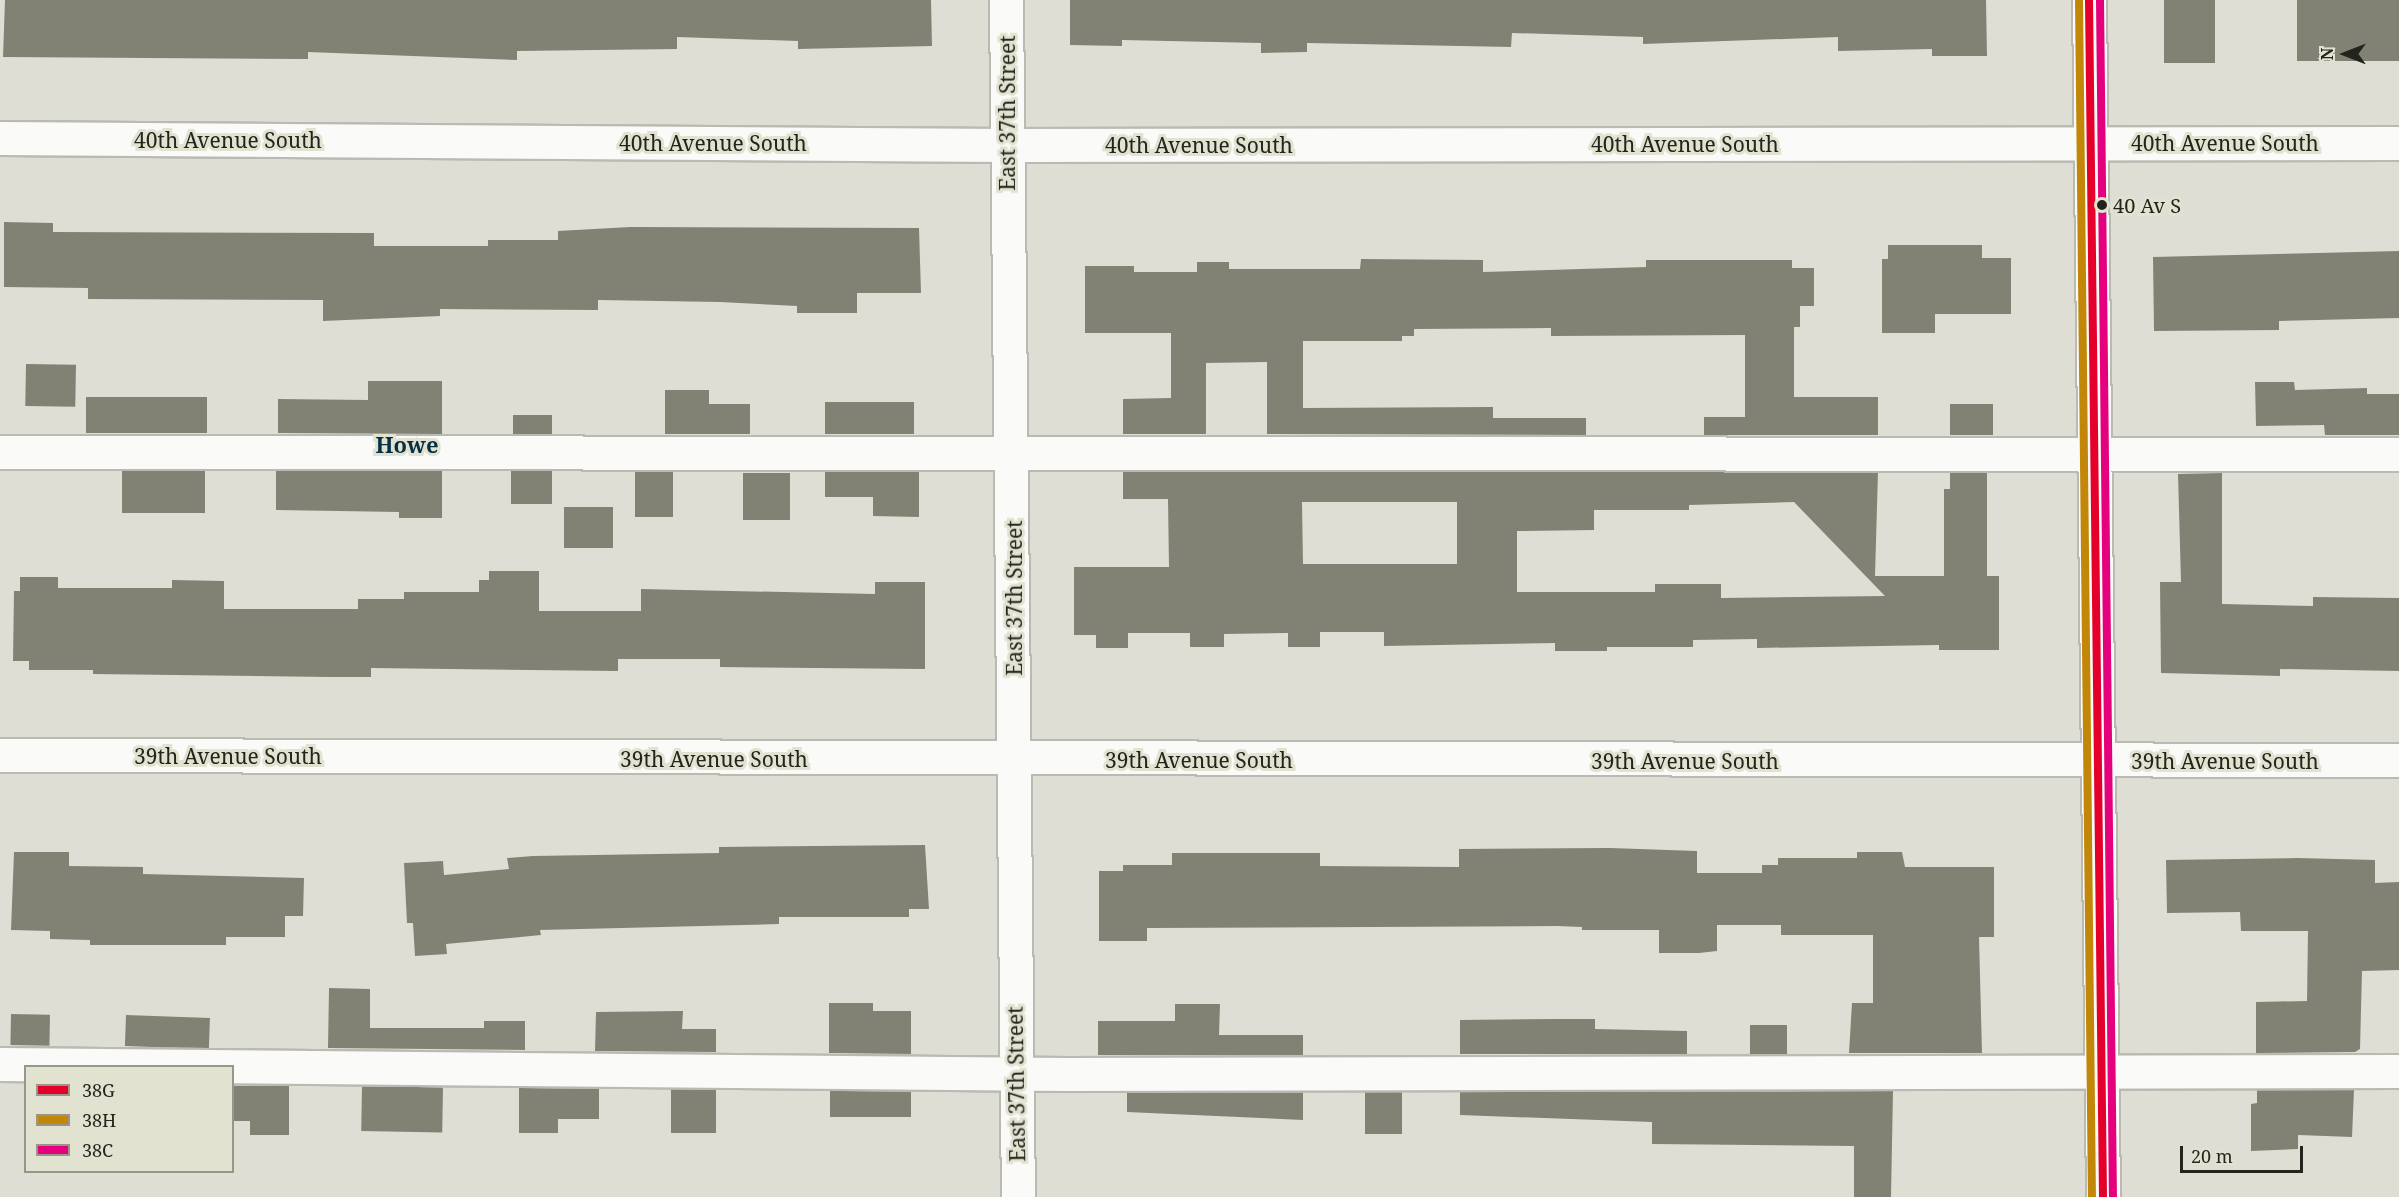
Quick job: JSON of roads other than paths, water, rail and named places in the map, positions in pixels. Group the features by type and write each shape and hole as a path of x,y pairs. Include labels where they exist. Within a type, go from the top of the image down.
{"street":[{"name":"East 37th Street","path":"1006,0 1018,1197"},
{"path":"2089,0 2103,1197"},
{"name":"40th Avenue South","path":"0,138 1008,145 2399,143"},
{"path":"0,452 1012,455 2399,454"},
{"name":"39th Avenue South","path":"0,755 2399,760"},
{"path":"0,1064 113,1065"},
{"path":"234,1066 1015,1073 2399,1071"}],"place":[{"name":"40 Av S","path":"2102,205"}],"district":[{"name":"Howe","path":"407,445"}]}
